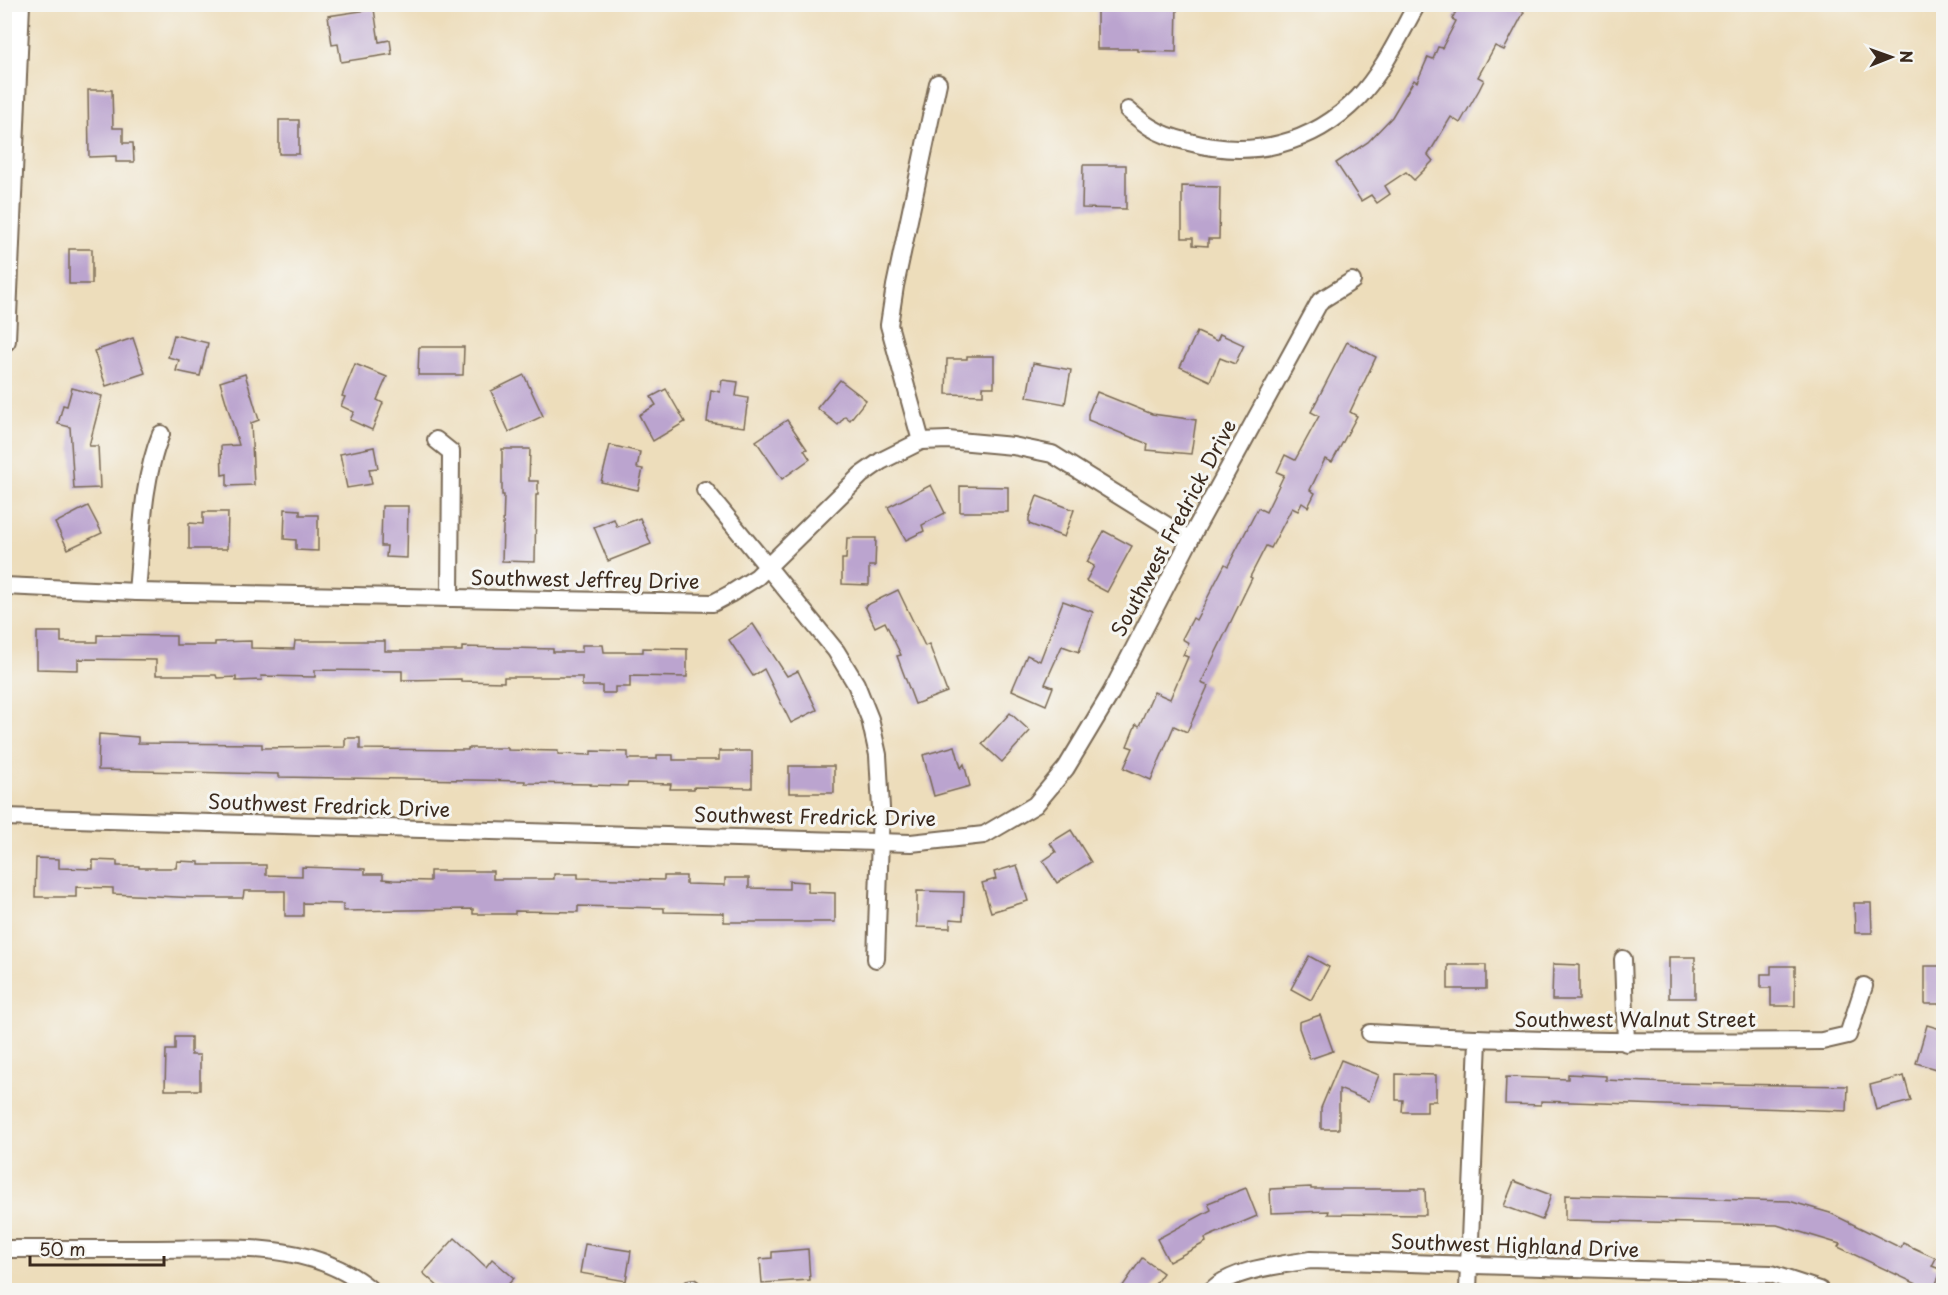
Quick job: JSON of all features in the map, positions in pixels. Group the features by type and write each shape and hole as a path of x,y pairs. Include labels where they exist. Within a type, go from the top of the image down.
{"main road":[{"path":"4,340 18,4"}],"street":[{"path":"1128,110 1151,128 1177,139 1209,147 1231,150 1286,143 1308,134 1335,118 1359,97 1384,63 1417,4"},
{"path":"921,441 889,325 895,286 938,83"},
{"name":"Southwest Fredrick Drive","path":"4,817 880,843 911,843 984,835 1035,805 1066,768 1111,693 1190,540 1320,301 1352,281"},
{"path":"137,592 146,495 154,451 161,434"},
{"path":"436,440 451,452 450,598"},
{"name":"Southwest Jeffrey Drive","path":"4,586 137,592 712,603 757,577 861,475 881,461 921,441 948,440 1013,446 1052,454 1190,540"},
{"path":"705,490 836,651 856,684 870,719 878,755 881,808 876,959"},
{"path":"1623,959 1626,1043"},
{"name":"Southwest Walnut Street","path":"1370,1033 1478,1040 1626,1043 1822,1041 1848,1035 1864,986"},
{"path":"1468,1290 1478,1040"},
{"path":"4,1249 267,1249 328,1264 356,1278 371,1290"},
{"name":"Southwest Highland Drive","path":"1212,1290 1217,1285 1248,1272 1310,1260 1771,1274 1820,1290"}],"building":[{"path":"1097,4 1177,4 1176,52 1097,49"},
{"path":"1460,4 1519,4 1517,9 1524,12 1504,50 1495,46 1478,77 1484,80 1460,123 1451,117 1428,155 1433,161 1414,180 1406,172 1385,186 1390,194 1377,203 1371,195 1361,201 1336,163 1368,142 1392,117 1414,80 1417,82 1428,57 1433,59 1438,47 1442,48 1456,21 1452,19"},
{"path":"374,9 379,42 390,40 392,54 341,62 338,44 332,45 328,16"},
{"path":"88,90 112,90 113,128 123,128 123,143 133,143 134,162 116,162 116,156 89,157"},
{"path":"279,120 299,120 299,154 279,154"},
{"path":"1083,165 1126,165 1126,209 1082,208"},
{"path":"1182,186 1220,187 1219,239 1208,239 1208,246 1193,245 1193,238 1182,238"},
{"path":"69,249 92,249 92,284 69,284"},
{"path":"1197,332 1217,341 1220,334 1244,345 1235,364 1220,358 1210,381 1180,367"},
{"path":"174,335 208,343 200,376 176,371 179,360 168,357"},
{"path":"133,338 145,373 106,386 94,351"},
{"path":"1347,342 1376,357 1350,412 1357,416 1332,462 1325,459 1310,490 1315,493 1308,507 1302,503 1298,511 1292,508 1271,548 1266,546 1201,683 1208,686 1187,732 1174,726 1151,780 1124,768 1133,748 1127,746 1136,724 1139,726 1154,692 1170,699 1188,657 1183,655 1189,643 1182,639 1193,618 1196,620 1225,564 1228,566 1258,508 1266,512 1284,475 1277,472 1285,455 1295,460 1319,416 1311,412"},
{"path":"419,347 464,347 463,375 418,375"},
{"path":"967,356 994,356 994,387 983,387 983,395 946,394 947,359 967,359"},
{"path":"1033,363 1071,370 1065,404 1027,397"},
{"path":"355,364 387,377 377,400 383,403 372,430 350,420 354,412 341,406 345,397 342,396"},
{"path":"245,374 259,420 251,423 254,485 227,486 227,474 222,475 221,446 239,445 220,382"},
{"path":"524,375 543,416 509,432 491,391"},
{"path":"722,380 738,382 736,396 748,398 744,427 707,422 711,390 720,392"},
{"path":"840,380 866,400 850,420 845,416 838,425 817,408"},
{"path":"72,388 102,396 89,446 98,446 100,488 74,489 70,427 58,424 63,405 67,406"},
{"path":"666,389 685,422 653,441 639,415 656,405 651,397"},
{"path":"1097,392 1152,414 1196,420 1191,454 1147,450 1148,444 1088,420 1088,414"},
{"path":"787,420 807,449 804,450 810,459 782,479 756,441"},
{"path":"610,445 640,452 637,468 643,469 638,490 601,482"},
{"path":"374,447 378,468 369,469 372,484 347,488 340,454"},
{"path":"502,449 530,449 529,481 538,481 535,562 502,561 504,495 502,495"},
{"path":"931,485 945,513 922,525 924,531 906,540 888,507"},
{"path":"960,486 1008,487 1008,512 960,512"},
{"path":"1037,496 1074,510 1064,537 1029,524"},
{"path":"88,506 102,533 68,549 55,523"},
{"path":"382,506 408,506 407,558 386,557 387,546 381,546"},
{"path":"285,509 300,510 300,515 318,515 318,551 296,550 296,540 284,539"},
{"path":"203,512 228,512 227,549 189,549 189,523 203,524"},
{"path":"640,518 651,544 608,561 594,527 614,519 617,527"},
{"path":"1104,531 1132,546 1107,592 1086,581 1094,566 1087,562"},
{"path":"847,538 876,538 875,566 869,566 869,585 842,584 842,559 846,559"},
{"path":"898,590 925,646 929,644 947,692 915,704 897,656 901,655 885,622 875,627 865,606"},
{"path":"1063,601 1093,612 1079,652 1062,646 1045,684 1053,687 1046,705 1012,690 1027,655 1040,661"},
{"path":"753,624 787,676 798,671 817,710 791,723 764,669 753,676 729,640"},
{"path":"37,632 61,632 61,642 97,642 97,635 176,636 176,645 215,645 215,642 251,641 251,648 294,649 295,641 385,641 385,651 462,651 462,647 582,652 582,645 603,645 604,652 643,652 643,648 687,649 687,677 630,676 630,687 615,687 615,693 602,693 602,686 582,686 582,677 504,677 504,682 461,681 461,679 402,680 402,671 315,670 315,677 261,676 262,680 236,681 236,677 217,678 216,675 156,675 156,660 78,659 78,670 37,669"},
{"path":"1010,713 1030,731 1002,762 982,744"},
{"path":"99,734 138,737 138,743 262,744 262,748 345,747 345,738 360,738 360,749 508,748 508,750 558,751 558,754 591,755 591,751 628,752 628,759 657,759 657,755 673,755 673,760 719,760 719,751 752,751 752,788 670,789 671,784 628,783 627,786 525,783 525,781 279,777 279,774 98,770"},
{"path":"955,746 961,768 964,764 970,786 934,796 923,755"},
{"path":"789,766 834,766 834,793 789,793"},
{"path":"1071,830 1091,862 1057,883 1043,861 1056,852 1050,843"},
{"path":"36,858 59,859 59,868 93,869 93,860 117,861 117,866 139,866 139,868 176,868 177,861 199,862 199,865 266,865 266,875 302,876 302,867 365,869 365,874 383,874 383,879 393,880 430,881 430,871 493,871 493,879 554,879 554,874 578,874 578,878 664,880 664,876 686,876 686,884 725,885 725,878 749,878 749,888 789,889 789,881 808,882 808,892 835,893 835,922 724,922 724,913 664,912 664,908 578,906 578,912 515,911 515,914 473,914 473,909 343,911 343,904 303,903 303,916 285,916 285,891 244,891 243,898 198,898 113,894 113,888 76,887 76,897 35,897"},
{"path":"1017,865 1028,901 991,912 982,883 996,879 994,872"},
{"path":"917,891 964,892 963,920 950,919 950,928 917,927"},
{"path":"1854,903 1871,903 1872,933 1855,933"},
{"path":"1309,956 1329,967 1311,1000 1291,989"},
{"path":"1669,957 1695,957 1695,998 1669,998"},
{"path":"1553,964 1579,965 1579,1000 1552,1000"},
{"path":"1448,965 1486,965 1486,989 1448,989"},
{"path":"1771,966 1795,966 1795,1006 1771,1006 1771,988 1761,988 1761,974 1771,974"},
{"path":"1925,966 1944,966 1944,1004 1925,1004"},
{"path":"1320,1015 1333,1051 1310,1059 1299,1022"},
{"path":"1927,1025 1944,1030 1944,1057 1939,1070 1916,1063"},
{"path":"175,1037 191,1037 191,1055 200,1055 200,1090 165,1090 166,1050 175,1050"},
{"path":"1341,1060 1379,1075 1369,1101 1339,1089 1339,1129 1321,1129 1321,1108"},
{"path":"1396,1074 1436,1075 1436,1101 1427,1101 1427,1112 1402,1112 1403,1100 1396,1100"},
{"path":"1568,1074 1606,1076 1606,1080 1669,1083 1848,1086 1847,1111 1541,1101 1541,1105 1505,1104 1506,1077 1568,1079"},
{"path":"1904,1076 1911,1101 1876,1110 1870,1085"},
{"path":"1514,1181 1551,1195 1542,1220 1504,1206"},
{"path":"1311,1187 1311,1189 1425,1189 1426,1215 1328,1214 1329,1211 1271,1213 1270,1189"},
{"path":"1246,1188 1257,1216 1205,1238 1206,1242 1169,1262 1157,1239 1211,1210 1208,1203"},
{"path":"1565,1195 1789,1201 1830,1213 1901,1248 1903,1243 1936,1258 1932,1266 1942,1270 1934,1288 1924,1284 1923,1287 1838,1247 1840,1244 1777,1225 1565,1220"},
{"path":"455,1238 486,1267 492,1259 514,1278 503,1290 442,1290 423,1273"},
{"path":"585,1244 631,1251 626,1281 580,1273"},
{"path":"808,1249 810,1280 762,1283 760,1259 772,1258 772,1252"},
{"path":"1142,1258 1163,1273 1151,1290 1120,1290"}]}
